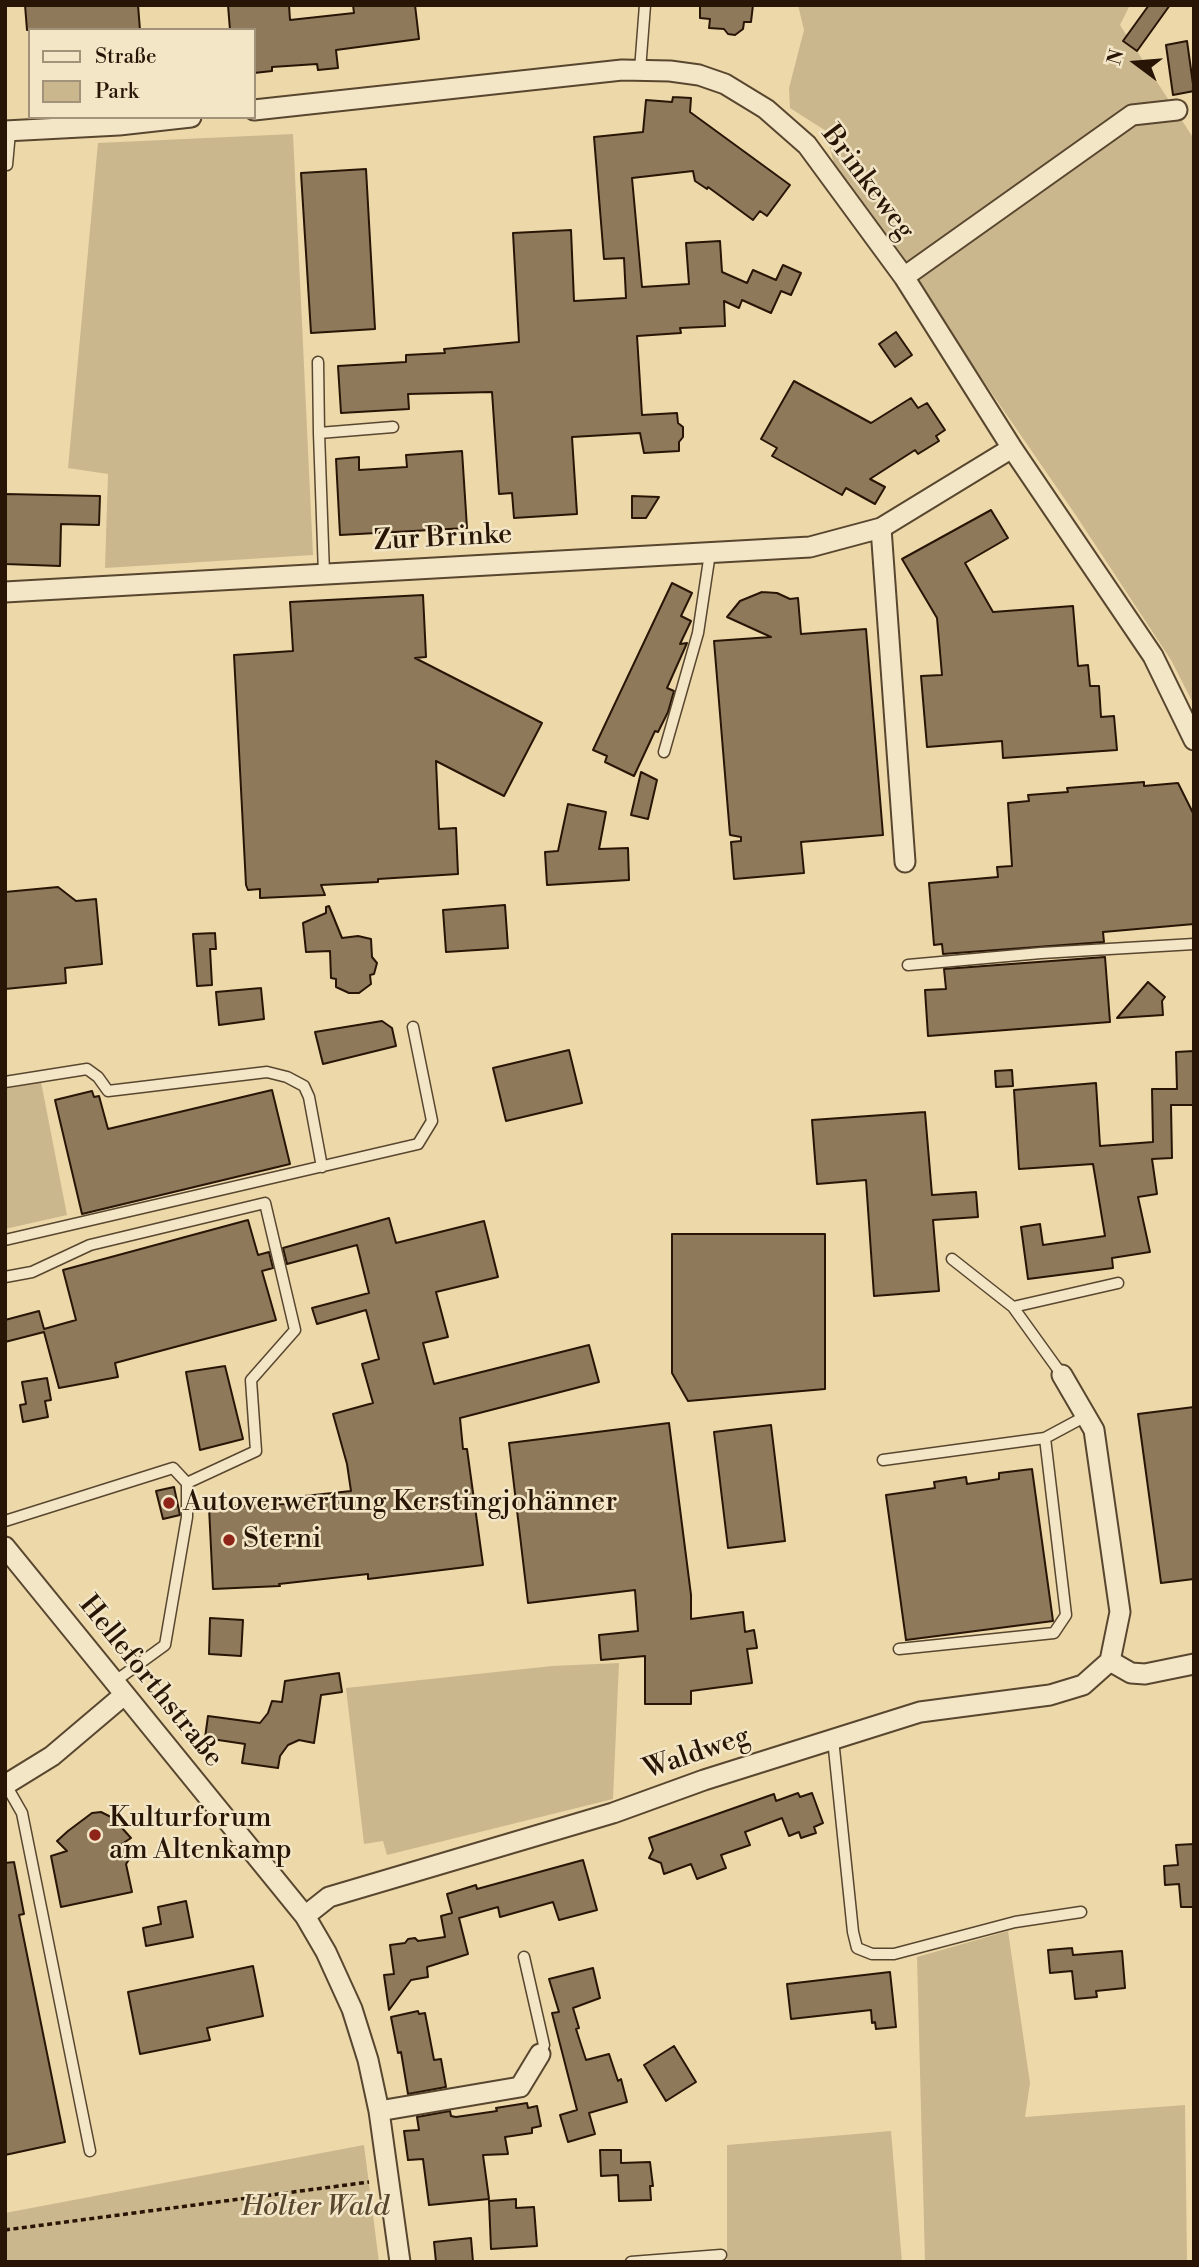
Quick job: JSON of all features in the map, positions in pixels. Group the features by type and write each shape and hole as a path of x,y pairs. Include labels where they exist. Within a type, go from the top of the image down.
{"street":[{"name":"Brinkeweg","path":"256,110 586,73 640,70 699,75 725,84 766,109 807,145 904,278 1012,448 1153,656 1194,740"},
{"path":"904,278 1132,116 1177,110"},
{"path":"8,132 173,119"},
{"name":"Zur Brinke","path":"5,592 810,547 881,528 1012,448"},
{"path":"881,528 905,862"},
{"path":"1062,1375 1094,1430 1120,1612 1110,1661 1131,1673 1145,1674 1194,1664"},
{"name":"Helleforthstraße","path":"5,1548 305,1916 326,1952 352,2009 368,2060 379,2111 400,2262"},
{"name":"Waldweg","path":"305,1916 329,1897 613,1813 704,1780 920,1712 1051,1695 1083,1685 1110,1661"},
{"path":"6,1785 52,1756 119,1688"},
{"path":"379,2111 520,2087 540,2054"}],"lane":[{"path":"640,70 645,5"},
{"path":"7,165 8,132"},
{"path":"318,362 324,574"},
{"path":"319,433 393,427"},
{"path":"664,752 698,633 710,552"},
{"path":"908,964 1194,944"},
{"path":"5,1240 418,1144 432,1121 413,1027"},
{"path":"5,1082 88,1069 108,1091 267,1072 287,1077 304,1086 309,1097 322,1167"},
{"path":"5,1277 32,1272 90,1245 265,1203 295,1330 251,1380 257,1451 187,1483"},
{"path":"953,1259 1013,1307 1062,1375"},
{"path":"1013,1307 1118,1283"},
{"path":"883,1460 1045,1438 1086,1416"},
{"path":"899,1648 1054,1633 1066,1615 1045,1438"},
{"path":"5,1521 173,1468 187,1483 187,1517 165,1645 119,1688"},
{"path":"833,1738 853,1932 857,1948 872,1954 894,1954 1015,1922 1081,1912"},
{"path":"6,1785 22,1814 90,2151"},
{"path":"524,1957 544,2045 540,2054"},
{"path":"631,2262 721,2255"}],"path":[{"path":"5,2231 388,2179"}],"green space":[{"path":"798,5 1130,5 1120,25 1194,139 1194,705 1171,660 1075,514 834,164 826,131 790,108 789,88 804,30"},
{"path":"293,134 313,555 105,568 108,474 68,468 98,143"},
{"path":"41,1082 67,1215 5,1229 5,1089"},
{"path":"619,1663 613,1799 387,1855 383,1841 364,1844 346,1688 552,1666"},
{"path":"1008,1931 1030,2083 1025,2117 1185,2105 1187,2262 925,2262 917,1957"},
{"path":"891,2131 902,2262 727,2262 727,2145"},
{"name":"Holter Wald","path":"364,2145 379,2262 5,2262 5,2213"}],"building":[{"path":"25,5 138,5 140,28 27,30"},
{"path":"228,5 289,5 290,20 354,13 353,5 415,5 419,39 336,50 338,68 318,70 317,64 272,67 272,71 256,73 256,28 230,28"},
{"path":"700,5 753,5 751,22 744,22 743,29 735,35 728,34 724,29 709,28 710,19 700,18"},
{"path":"1149,5 1170,5 1137,51 1123,41"},
{"path":"1187,41 1194,91 1173,95 1166,45"},
{"path":"673,97 691,98 690,112 790,185 767,216 760,211 753,220 708,187 707,189 695,181 693,171 632,178 642,287 689,284 686,243 720,241 722,272 747,283 753,270 776,280 783,265 801,273 791,295 781,291 771,313 742,300 739,308 724,301 725,326 680,328 681,333 637,336 642,415 677,413 678,423 683,427 679,451 644,453 640,433 572,437 577,514 514,518 512,493 499,494 492,392 408,394 409,409 341,413 338,366 406,362 406,355 445,353 444,349 519,342 513,233 571,230 574,301 626,298 624,258 604,259 594,137 643,132 646,100 672,102"},
{"path":"366,169 375,329 311,333 301,173"},
{"path":"896,332 912,355 895,367 879,344"},
{"path":"794,381 871,423 911,398 918,408 927,403 945,430 936,436 939,441 918,454 915,450 870,479 885,487 875,504 846,488 842,495 772,456 777,448 761,439"},
{"path":"462,451 467,528 340,535 336,459 359,457 359,470 407,467 406,455"},
{"path":"5,494 100,496 99,525 61,524 60,566 5,564"},
{"path":"632,496 659,497 646,518 632,518"},
{"path":"991,510 1008,538 965,563 993,612 1073,606 1078,666 1088,665 1090,686 1099,686 1101,717 1114,716 1117,750 1003,758 1002,741 927,747 921,676 942,675 937,618 902,559"},
{"path":"672,583 692,593 681,616 691,621 680,644 687,643 667,688 674,691 668,712 658,732 655,731 634,776 605,762 607,756 593,750"},
{"path":"762,592 777,593 790,599 798,598 801,634 866,629 883,835 801,842 804,873 734,879 731,842 741,841 741,837 730,835 714,641 771,637 727,617 740,601"},
{"path":"423,595 426,657 415,658 542,723 504,796 436,761 439,829 456,828 458,874 321,885 325,895 260,898 260,889 248,890 246,885 234,655 293,651 290,602"},
{"path":"641,772 657,780 648,819 631,815"},
{"path":"1144,782 1144,786 1178,783 1194,815 1194,924 1103,932 1104,942 943,954 942,944 934,945 929,883 998,877 997,867 1012,866 1008,803 1029,801 1028,795 1068,792 1067,788"},
{"path":"568,804 606,812 599,849 628,848 629,880 547,885 545,852 558,851"},
{"path":"58,887 76,901 96,899 102,964 65,968 66,983 5,989 5,892"},
{"path":"505,905 508,948 446,952 443,910"},
{"path":"329,906 342,938 358,936 371,939 372,957 377,963 374,974 370,975 371,984 359,993 349,993 336,987 336,979 331,978 330,951 306,952 303,923 326,913 326,907"},
{"path":"215,933 216,949 210,949 212,985 197,986 193,934"},
{"path":"1105,957 1110,1022 928,1036 925,990 946,989 944,969"},
{"path":"1148,982 1165,997 1162,1001 1163,1015 1117,1018"},
{"path":"261,988 264,1019 219,1025 216,992"},
{"path":"382,1021 392,1028 396,1046 323,1064 315,1032"},
{"path":"569,1050 582,1103 506,1121 493,1068"},
{"path":"1194,1051 1194,1105 1171,1105 1172,1158 1152,1159 1157,1194 1138,1197 1150,1252 1112,1258 1113,1268 1028,1279 1021,1227 1040,1224 1043,1245 1105,1236 1093,1164 1019,1169 1014,1090 1096,1083 1100,1146 1153,1142 1152,1089 1177,1089 1176,1052"},
{"path":"1012,1070 1013,1086 996,1087 995,1071"},
{"path":"272,1090 290,1164 82,1214 55,1100 92,1091 94,1097 99,1096 108,1129"},
{"path":"925,1112 932,1195 976,1192 978,1217 933,1220 939,1291 874,1296 866,1180 817,1184 812,1120"},
{"path":"389,1218 396,1243 484,1221 498,1277 436,1292 448,1337 423,1343 434,1384 589,1345 599,1382 460,1418 463,1449 467,1449 483,1565 368,1579 368,1574 279,1584 280,1586 213,1589 209,1507 286,1504 286,1498 351,1491 347,1464 333,1414 373,1403 362,1364 379,1359 366,1310 317,1324 312,1308 369,1293 357,1245 287,1264 283,1248"},
{"path":"248,1220 258,1255 269,1252 273,1268 262,1271 276,1320 115,1363 118,1377 59,1388 44,1332 5,1342 5,1320 39,1311 44,1329 76,1320 63,1270"},
{"path":"672,1234 825,1234 825,1389 688,1401 672,1373"},
{"path":"225,1366 243,1439 200,1450 186,1372"},
{"path":"47,1378 51,1400 45,1401 48,1417 23,1422 20,1405 26,1404 22,1382"},
{"path":"1194,1407 1194,1579 1161,1583 1138,1414"},
{"path":"669,1423 691,1595 691,1619 743,1612 745,1632 754,1630 757,1648 747,1649 752,1683 691,1691 691,1704 645,1704 645,1656 601,1660 599,1635 638,1631 635,1590 528,1603 509,1443"},
{"path":"771,1425 785,1541 728,1548 714,1432"},
{"path":"1032,1469 1053,1621 906,1640 886,1495 935,1488 934,1482 966,1477 967,1484 999,1479 999,1473"},
{"name":"Autoverwertung Kerstingjohänner","path":"174,1487 180,1515 163,1519 156,1491"},
{"path":"210,1618 243,1620 241,1656 209,1654"},
{"path":"339,1673 342,1692 321,1695 314,1743 299,1740 288,1745 280,1756 278,1768 242,1763 245,1744 205,1738 208,1716 260,1723 268,1713 272,1701 282,1702 285,1681"},
{"path":"798,1793 800,1797 812,1793 823,1823 814,1827 816,1833 801,1838 799,1832 789,1836 782,1818 745,1832 750,1845 721,1855 726,1868 697,1879 691,1864 664,1874 661,1863 649,1858 653,1850 649,1838 774,1794 776,1801"},
{"path":"101,1812 113,1818 131,1838 122,1844 137,1848 126,1864 132,1892 61,1907 51,1856 67,1851 57,1841 92,1813"},
{"path":"1194,1844 1194,1907 1181,1907 1179,1884 1165,1885 1164,1866 1178,1865 1176,1845"},
{"path":"583,1860 597,1910 559,1920 553,1902 500,1917 498,1907 459,1918 468,1954 427,1967 428,1977 411,1980 389,2010 384,1975 394,1974 390,1945 405,1943 408,1939 415,1938 418,1941 445,1937 441,1916 452,1913 447,1894 476,1885 477,1889"},
{"path":"14,1862 24,1914 19,1915 65,2142 5,2155 5,1863"},
{"path":"186,1901 193,1937 146,1946 143,1928 161,1924 158,1907"},
{"path":"1072,1948 1073,1955 1122,1951 1125,1988 1096,1991 1097,1997 1075,1999 1072,1971 1050,1973 1048,1950"},
{"path":"253,1966 263,2016 207,2028 210,2040 140,2054 128,1992"},
{"path":"593,1968 600,1998 573,2008 579,2028 576,2029 586,2060 609,2054 618,2081 621,2079 627,2102 589,2113 595,2134 568,2142 560,2115 577,2110 552,2013 559,2012 549,1979"},
{"path":"890,1972 896,2027 876,2029 875,2022 872,2023 871,2010 791,2019 787,1984"},
{"path":"418,2011 419,2014 425,2013 434,2060 441,2059 446,2087 408,2094 401,2052 398,2053 391,2017"},
{"path":"674,2046 696,2082 666,2101 644,2065"},
{"path":"527,2103 528,2108 537,2106 541,2126 532,2128 532,2133 505,2137 508,2154 483,2155 489,2199 429,2205 423,2159 408,2160 404,2131 419,2130 417,2117 450,2111 451,2116 456,2117"},
{"path":"600,2150 621,2150 621,2163 650,2162 653,2186 650,2186 651,2200 619,2201 618,2175 601,2176"},
{"path":"516,2199 516,2208 534,2207 537,2246 491,2249 489,2201"},
{"path":"471,2238 473,2262 436,2262 434,2242"}],"place":[{"name":"Autoverwertung Kerstingjohänner","path":"169,1503"},
{"name":"Sterni","path":"229,1540"},
{"name":"Kulturforum am Altenkamp","path":"95,1835"}]}
